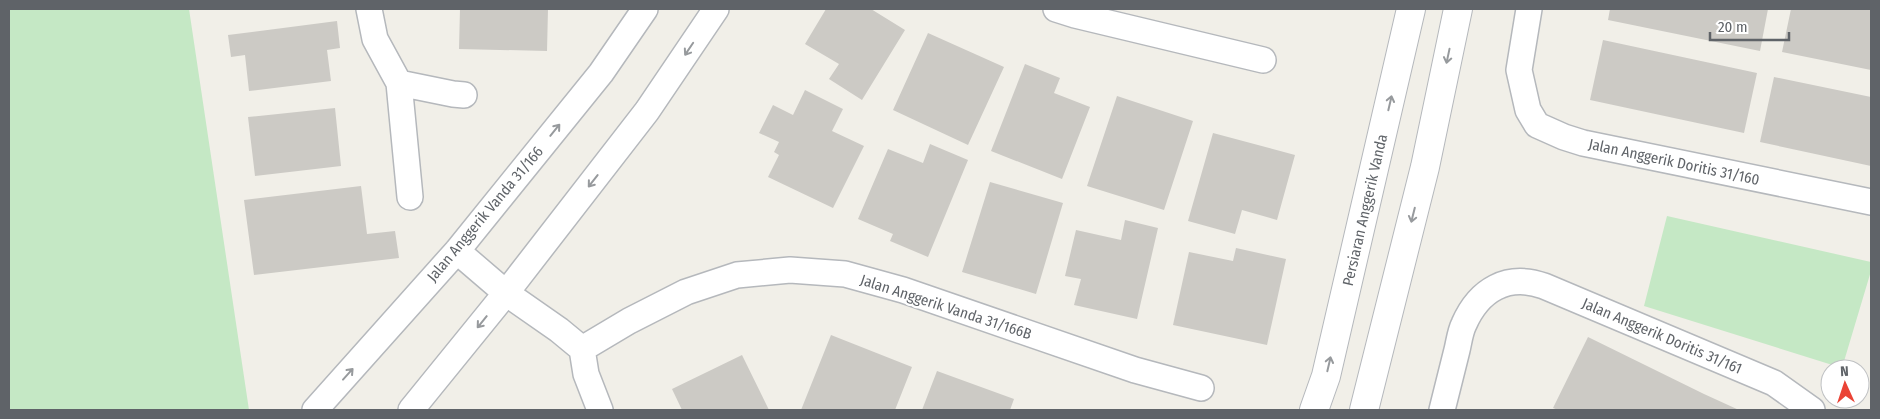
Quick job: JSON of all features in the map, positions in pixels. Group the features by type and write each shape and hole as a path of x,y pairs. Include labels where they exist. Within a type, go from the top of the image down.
{"street":[{"path":"369,9 375,39 399,83 410,197"},
{"name":"Jalan Anggerik Vanda 31/166","path":"315,410 457,251 601,72 645,9"},
{"path":"411,410 506,293 648,112 716,9"},
{"path":"1056,9 1264,60"},
{"name":"Persiaran Anggerik Vanda","path":"1314,410 1326,376 1411,9"},
{"path":"1364,410 1425,166 1458,9"},
{"name":"Jalan Anggerik Doritis 31/160","path":"1529,9 1519,70 1528,110 1537,125 1564,138 1583,143 1871,202"},
{"path":"399,83 453,94 464,94"},
{"path":"457,251 506,293 559,330 582,349 586,374 600,410"},
{"name":"Jalan Anggerik Vanda 31/166B","path":"582,349 629,321 686,292 737,275 790,270 845,274 903,290 1135,370 1200,388"},
{"name":"Jalan Anggerik Doritis 31/161","path":"1442,410 1463,325 1474,306 1488,292 1505,283 1518,280 1530,281 1544,286 1774,383 1812,410"}],"green space":[{"path":"9,9 189,9 249,410 9,410"},
{"path":"1667,216 1871,262 1871,271 1845,359 1820,359 1820,361 1644,306"}],"building":[{"path":"460,9 548,9 547,51 459,49"},
{"path":"826,9 871,9 905,30 862,100 829,79 839,64 805,44"},
{"path":"1610,9 1768,9 1760,51 1608,20"},
{"path":"1791,9 1871,10 1871,70 1782,52"},
{"path":"337,21 340,48 327,50 331,81 249,91 245,55 231,57 228,35"},
{"path":"928,33 1004,67 968,145 893,110"},
{"path":"1603,40 1757,73 1744,133 1590,100"},
{"path":"1025,64 1060,78 1054,93 1090,107 1062,179 991,151"},
{"path":"1774,77 1871,97 1871,166 1760,142"},
{"path":"805,90 843,109 832,131 864,146 833,208 768,177 779,155 774,152 779,142 759,133 773,105 793,115"},
{"path":"1117,96 1193,121 1164,210 1087,186"},
{"path":"335,108 341,166 255,176 248,117"},
{"path":"1213,133 1295,155 1277,220 1242,210 1235,234 1188,221"},
{"path":"930,144 968,160 928,257 890,241 893,234 858,219 888,149 923,163"},
{"path":"990,182 1063,203 1036,294 962,272"},
{"path":"361,186 367,234 395,231 399,258 254,275 244,200"},
{"path":"1125,220 1158,228 1137,319 1074,305 1081,279 1065,276 1076,230 1121,240"},
{"path":"1236,248 1286,259 1267,345 1173,325 1189,252 1233,261"},
{"path":"831,335 912,367 895,410 801,410"},
{"path":"1588,337 1739,410 1558,410 1553,408"},
{"path":"742,355 769,410 682,410 672,389"},
{"path":"937,371 1014,399 1010,410 922,410"}]}
